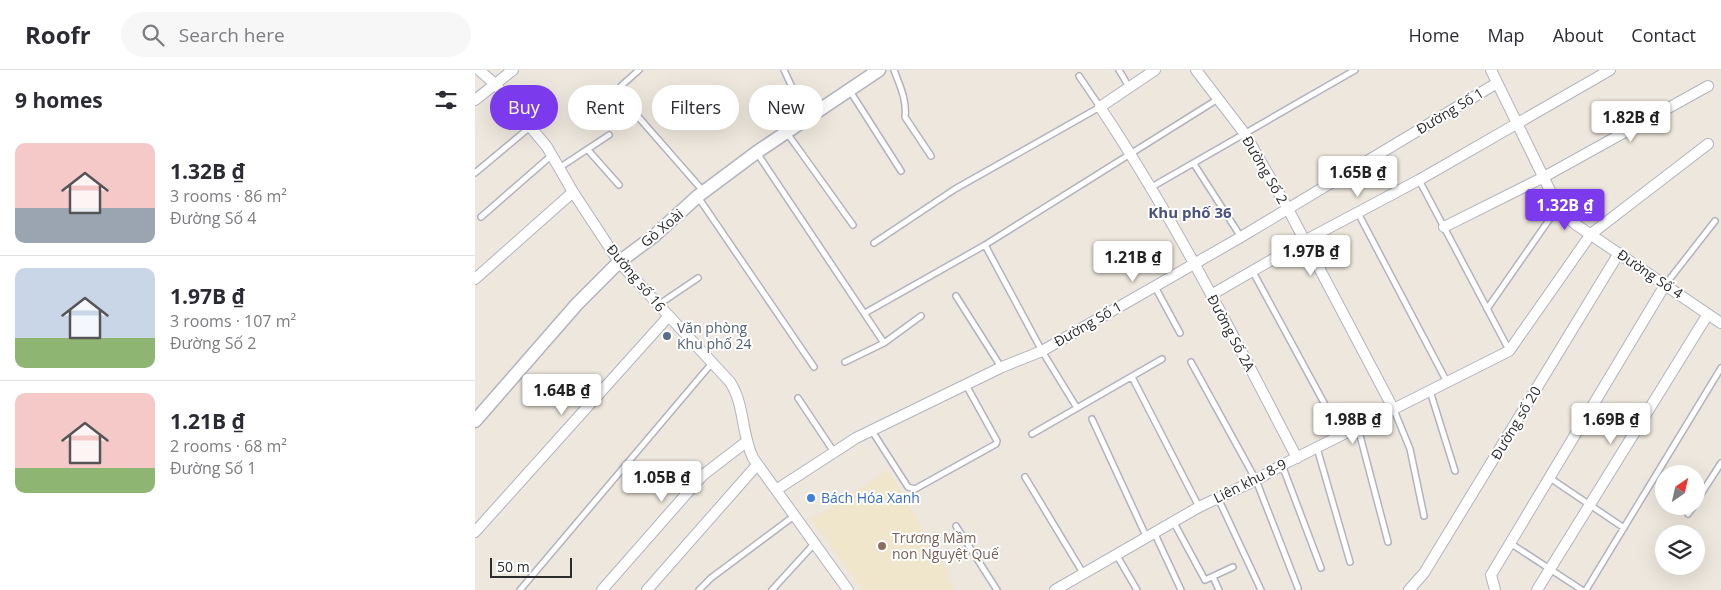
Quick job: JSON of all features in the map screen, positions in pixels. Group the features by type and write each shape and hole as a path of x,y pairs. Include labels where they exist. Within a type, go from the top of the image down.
{"street":[{"name":"Đường số 16","path":"479,70 496,85"},
{"path":"496,85 513,70"},
{"name":"Gò Xoài","path":"823,109 879,70"},
{"path":"1100,107 1155,70"},
{"name":"Đường Số 2","path":"1196,70 1245,134 1306,240 1394,410"},
{"name":"Đường Số 4","path":"1491,70 1542,178 1558,207 1591,234 1721,323"},
{"path":"1211,295 1306,240 1419,180 1610,70"},
{"name":"Đường Số 1","path":"776,490 872,430 967,384 1042,351 1154,285 1241,237 1497,83"},
{"path":"1444,227 1542,178 1708,86"},
{"path":"475,100 490,89"},
{"name":"Đường Số 2A","path":"1100,107 1131,153 1211,295 1297,458"},
{"name":"Đường số 16","path":"532,130 552,155 573,192 619,262 668,317 712,362 736,392 746,442 757,465 848,590"},
{"name":"Gò Xoài","path":"475,421 577,304 619,262 654,236 701,194 757,152 791,130"},
{"name":"Liên khu 8-9","path":"1055,590 1116,553 1199,507 1256,480 1282,465 1509,351 1591,234 1709,144"},
{"path":"475,279 573,192"},
{"name":"Đường số 20","path":"1409,590 1424,573 1619,253"},
{"path":"1495,590 1491,575 1665,285"},
{"path":"1537,590 1708,314"},
{"path":"475,532 668,317"},
{"path":"603,590 703,475 746,442"},
{"path":"647,590 757,465"}],"lane":[{"path":"639,70 621,86 620,96 701,194 814,367"},
{"path":"784,70 791,85"},
{"path":"894,70 903,94 906,107 905,117 931,156"},
{"path":"1119,70 1129,87"},
{"path":"1150,188 1355,70"},
{"path":"874,242 955,189 1100,107 1079,76"},
{"path":"850,91 901,170"},
{"path":"865,313 985,245 1218,99"},
{"path":"475,173 526,130"},
{"path":"787,133 853,225"},
{"path":"559,168 589,150 609,135"},
{"path":"589,150 619,185"},
{"path":"757,152 884,343"},
{"path":"481,218 552,155"},
{"path":"1194,164 1241,237"},
{"path":"1419,180 1509,351"},
{"path":"1487,309 1558,207"},
{"path":"1358,212 1447,382"},
{"path":"1665,285 1715,221"},
{"path":"985,245 1042,351 1077,408"},
{"path":"1253,272 1342,436"},
{"path":"658,305 698,278"},
{"path":"1154,285 1180,333"},
{"path":"956,296 1002,368"},
{"path":"845,362 884,343 921,316"},
{"path":"1032,434 1162,359"},
{"path":"520,590 712,362"},
{"path":"1191,362 1256,480 1298,588"},
{"path":"1587,590 1721,368"},
{"path":"1132,377 1199,507"},
{"path":"872,430 907,487 915,489 996,444 997,441 967,384"},
{"path":"1431,391 1455,471"},
{"path":"798,398 834,452"},
{"path":"1394,410 1410,449 1424,516"},
{"path":"1092,419 1150,534 1181,590"},
{"path":"1358,428 1388,542"},
{"path":"1317,448 1350,562"},
{"path":"1705,488 1721,462"},
{"path":"1282,465 1321,568"},
{"path":"1025,477 1083,573"},
{"path":"1549,477 1624,528"},
{"path":"1218,497 1261,590"},
{"path":"699,590 711,578 794,516"},
{"path":"1173,521 1205,580 1233,566"},
{"path":"956,526 997,590"},
{"path":"1510,543 1582,590"},
{"path":"772,590 814,544"},
{"path":"1116,553 1137,590"},
{"path":"1213,577 1219,590"}],"shaded area":[{"name":"Trương Mầm non Nguyệt Quế","path":"888,470 950,574 947,576 955,590 862,590 811,519"}],"place":[{"name":"Văn phòng Khu phố 24","path":"667,336"},
{"name":"Bách Hóa Xanh","path":"811,498"},
{"name":"Trương Mầm non Nguyệt Quế","path":"882,546"}],"district":[{"name":"Khu phố 36","path":"1190,213"}]}
